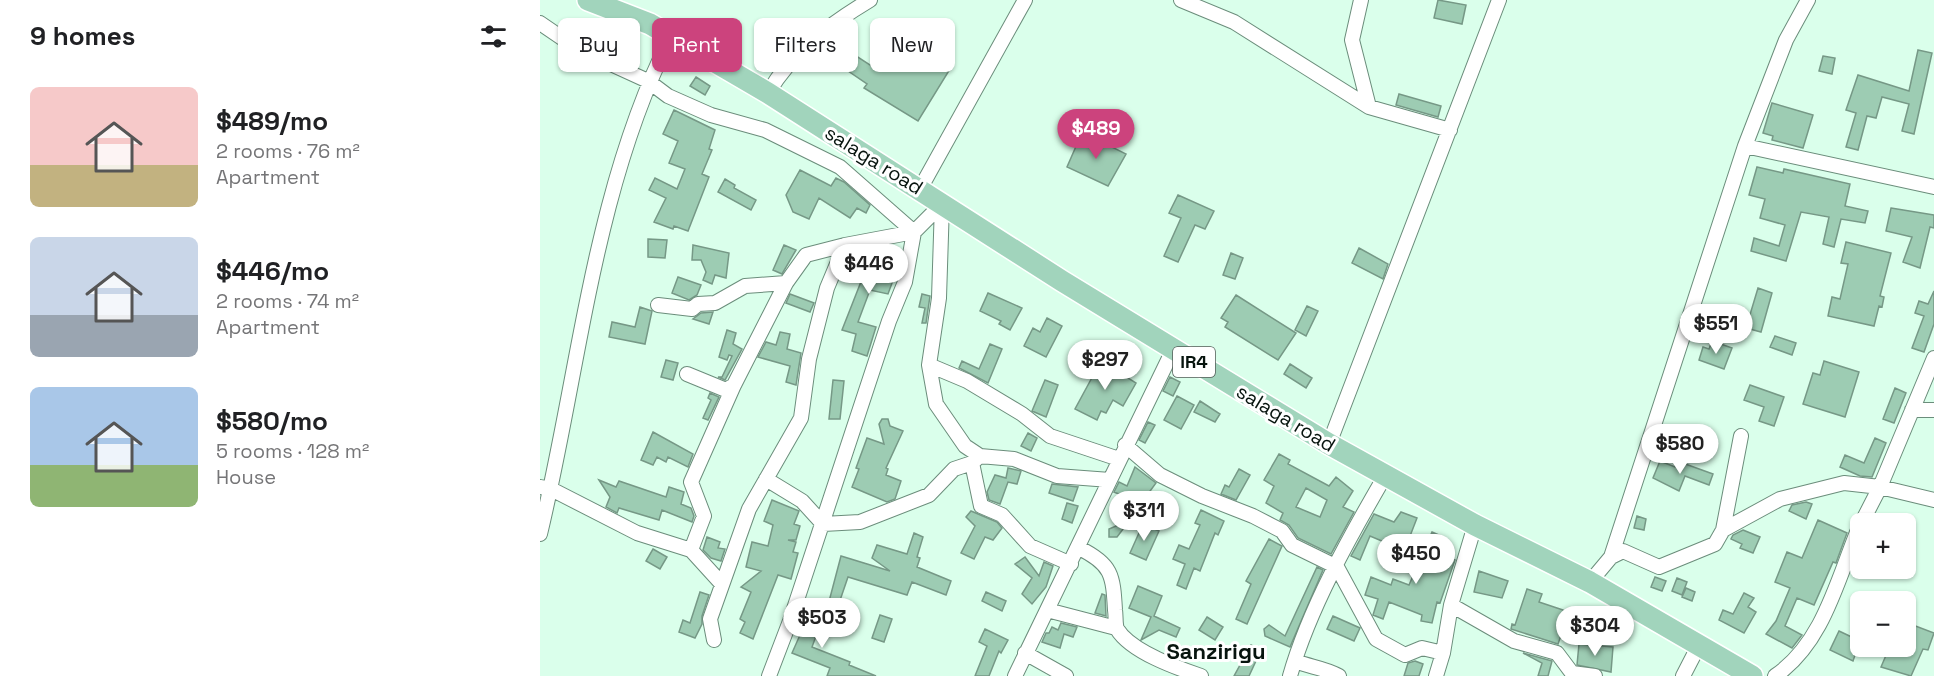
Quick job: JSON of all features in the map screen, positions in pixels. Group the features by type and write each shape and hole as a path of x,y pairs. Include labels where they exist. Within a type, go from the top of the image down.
{"main road":[{"name":"salaga road","path":"595,4 652,25"},
{"name":"salaga road","path":"732,72 1173,350 1329,444 1475,525 1590,582 1752,676"}],"street":[{"path":"768,93 788,65 824,29 870,0"},
{"path":"920,189 1024,0"},
{"path":"1181,0 1234,22 1369,107 1450,130"},
{"path":"1361,0 1352,40 1369,107"},
{"path":"1329,444 1499,0"},
{"path":"1590,582 1611,557 1745,146 1786,40 1808,0"},
{"path":"540,23 578,48 648,81 668,96 711,115 765,130 840,167 914,232"},
{"path":"540,534 545,488 607,206 653,72"},
{"path":"1745,146 1934,187"},
{"path":"691,550 704,516 691,482 734,385 786,283 806,255 914,232 942,204"},
{"path":"942,204 939,298 929,365 936,404 976,459 981,506 1002,515 1030,546 1071,564"},
{"path":"769,676 823,524 845,450 905,282 914,232"},
{"path":"714,640 710,619 749,509 801,418 810,359 826,288 845,245"},
{"path":"658,305 692,309 698,304 716,303 745,286 786,283"},
{"path":"1015,676 1173,350"},
{"path":"1866,513 1880,487 1934,358"},
{"path":"929,365 967,381 1022,414 1050,436 1119,459"},
{"path":"687,374 726,390 734,385"},
{"path":"1912,410 1934,410"},
{"path":"1611,557 1623,551 1659,567 1715,544 1723,530 1741,436"},
{"path":"1125,445 1160,475 1282,531 1292,545 1337,567 1377,639 1405,655 1422,648 1443,653"},
{"path":"823,524 860,522 929,495 954,469 976,459 1014,459 1057,476 1110,480"},
{"path":"1290,676 1337,567 1385,476"},
{"path":"766,480 802,501 823,524"},
{"path":"1723,530 1780,499 1844,483 1880,487 1934,500"},
{"path":"545,488 637,533 691,550 722,583"},
{"path":"1436,676 1443,653 1451,605 1475,525"},
{"path":"1079,548 1099,558 1111,574 1116,627"},
{"path":"1775,676 1799,657 1834,594 1850,551"},
{"path":"1451,605 1514,640 1557,652 1572,673 1595,676"},
{"path":"1047,609 1116,627 1133,646 1180,669 1201,676"},
{"path":"1683,676 1699,645"},
{"path":"1025,653 1066,676"},
{"path":"1295,661 1309,667 1322,668 1339,676"}],"building":[{"path":"1438,0 1466,5 1462,24 1434,18"},
{"path":"1918,50 1932,53 1914,134 1902,131 1909,104 1882,97 1876,118 1867,116 1858,150 1846,147 1856,113 1846,110 1858,75 1909,91"},
{"path":"1823,56 1835,58 1832,74 1819,71"},
{"path":"858,57 870,65 870,72 948,72 918,121 864,88 867,84 850,72 858,72"},
{"path":"696,77 710,86 705,95 690,86"},
{"path":"1399,94 1441,106 1438,117 1396,105"},
{"path":"1772,103 1813,115 1803,148 1772,140 1773,136 1763,133"},
{"path":"674,110 715,130 709,149 712,150 702,174 709,177 688,231 674,226 673,229 654,222 666,198 649,190 655,178 677,189 685,169 669,163 678,141 663,134"},
{"path":"1081,135 1088,138 1090,136 1126,154 1108,186 1067,167"},
{"path":"1757,167 1783,173 1784,169 1850,184 1845,206 1868,211 1865,223 1841,219 1834,247 1823,244 1829,217 1801,212 1786,261 1751,251 1754,238 1779,246 1785,225 1760,218 1765,199 1749,195"},
{"path":"800,170 831,186 836,178 844,182 870,205 866,213 857,208 850,218 819,198 809,219 793,212 786,195"},
{"path":"725,179 735,185 734,188 756,200 751,210 718,192"},
{"path":"1178,195 1214,211 1205,229 1195,225 1178,262 1164,256 1181,218 1169,213"},
{"path":"1891,208 1934,215 1934,228 1930,227 1920,268 1903,262 1912,237 1886,231"},
{"path":"648,239 667,240 665,258 648,257"},
{"path":"1846,242 1891,253 1880,296 1884,297 1882,307 1879,306 1874,326 1828,316 1832,297 1840,299 1848,264 1841,263"},
{"path":"693,245 729,253 726,278 715,275 712,284 703,280 706,272 701,260 692,260"},
{"path":"784,245 796,250 782,274 773,270"},
{"path":"1359,248 1388,264 1383,279 1352,263"},
{"path":"866,250 877,255 879,251 899,264 888,294 870,290 858,322 876,327 867,356 852,351 856,334 842,330 864,274 853,268 862,251"},
{"path":"1231,253 1243,258 1235,279 1223,275"},
{"path":"678,277 701,285 697,295 689,300 672,293"},
{"path":"1758,288 1772,293 1761,332 1746,328"},
{"path":"1934,291 1934,324 1924,352 1912,348 1924,316 1915,313 1919,301 1928,304"},
{"path":"988,293 1022,308 1010,330 999,324 1001,321 980,311"},
{"path":"790,294 814,303 810,312 786,303"},
{"path":"922,294 930,296 926,323 922,323 925,308 919,307"},
{"path":"1236,295 1296,333 1278,360 1225,327 1228,322 1221,318"},
{"path":"1307,306 1318,311 1306,336 1295,330"},
{"path":"640,307 652,311 645,344 609,337 612,322 635,327"},
{"path":"713,312 709,324 693,319 701,313"},
{"path":"1047,318 1062,326 1046,357 1024,346 1033,328 1040,332"},
{"path":"727,330 736,333 733,344 742,349 725,380 718,377 722,377 732,356 729,355 727,360 719,357"},
{"path":"780,332 790,334 787,349 801,353 796,385 786,382 790,366 758,357 766,342 776,345"},
{"path":"1775,336 1796,343 1792,355 1770,347"},
{"path":"1712,341 1732,348 1724,369 1699,360 1703,347 1709,349"},
{"path":"990,344 1002,349 988,383 959,368 962,361 979,369"},
{"path":"666,360 678,363 673,380 661,377"},
{"path":"1101,361 1136,383 1123,406 1113,400 1106,413 1101,411 1097,420 1075,409"},
{"path":"1824,361 1859,372 1845,417 1803,404 1813,373 1820,375"},
{"path":"1290,364 1312,378 1306,388 1284,374"},
{"path":"1170,377 1180,382 1173,396 1163,391"},
{"path":"833,380 844,381 840,419 829,419"},
{"path":"1045,380 1058,385 1046,417 1032,411"},
{"path":"1750,385 1784,397 1774,426 1759,421 1764,407 1744,400"},
{"path":"1895,388 1906,393 1894,423 1883,419"},
{"path":"710,393 719,397 708,420 703,418 711,400 708,398"},
{"path":"1177,396 1194,405 1181,429 1164,420"},
{"path":"1200,401 1220,414 1215,422 1194,412"},
{"path":"882,419 888,419 890,426 903,431 886,468 888,469 886,475 901,481 895,499 887,502 852,487 867,438 884,444 879,424"},
{"path":"1148,422 1155,425 1145,443 1139,440"},
{"path":"653,432 693,454 688,467 668,457 666,462 657,457 653,465 641,460"},
{"path":"1028,433 1037,438 1031,451 1021,446"},
{"path":"1875,438 1886,443 1872,477 1860,476 1840,467 1845,455 1864,463"},
{"path":"1279,454 1290,460 1288,464 1329,486 1336,477 1353,491 1343,507 1354,512 1331,554 1298,538 1289,525 1280,520 1283,513 1266,503 1274,486 1264,480","holes":["1306,488 1327,500 1320,517 1296,507"]},
{"path":"1660,461 1675,467 1677,461 1713,474 1709,485 1685,476 1679,491 1653,478"},
{"path":"1135,467 1156,483 1145,498 1136,494 1133,500 1114,492 1119,482 1127,486"},
{"path":"1008,468 1021,471 1017,484 1008,482 1000,504 989,500 987,492 995,475 1006,478"},
{"path":"1239,469 1250,475 1236,500 1221,494 1225,485 1229,487"},
{"path":"599,480 616,487 619,481 666,497 669,487 684,492 681,504 691,508 694,516 692,522 662,510 659,520 619,508 617,513 606,507 610,497"},
{"path":"1052,484 1078,487 1073,501 1049,493"},
{"path":"772,500 799,511 794,524 800,526 796,540 788,540 796,542 793,552 798,553 791,579 778,575 753,639 740,633 745,622 740,619 751,592 741,587 761,571 746,567 752,542 768,546 773,525 764,521"},
{"path":"1806,502 1812,504 1806,519 1789,511 1792,505"},
{"path":"1067,503 1078,506 1072,523 1062,519"},
{"path":"1201,510 1224,521 1218,535 1215,533 1200,571 1194,568 1186,589 1177,585 1185,564 1173,559 1179,545 1189,549 1200,525 1195,523"},
{"path":"971,511 997,522 1002,528 993,540 985,537 974,559 961,553 975,526 966,517"},
{"path":"1401,512 1417,518 1400,562 1384,556 1389,544 1370,536 1360,560 1351,556 1374,514 1394,522"},
{"path":"1637,516 1646,519 1644,530 1634,528"},
{"path":"1130,520 1117,537 1109,537 1109,529"},
{"path":"1818,520 1847,533 1836,563 1833,562 1814,605 1797,598 1785,626 1802,635 1792,648 1766,634 1776,621 1790,588 1775,582 1787,552 1802,558"},
{"path":"1143,524 1159,531 1146,560 1130,553"},
{"path":"1743,530 1760,537 1753,553 1740,548 1742,544 1731,539 1733,535"},
{"path":"1432,532 1441,536 1434,553 1455,560 1440,603 1437,602 1432,623 1421,621 1422,615 1389,602 1383,619 1373,615 1378,599 1365,595 1371,577 1391,585 1393,579 1409,585"},
{"path":"914,533 923,537 917,557 920,558 917,567 951,581 946,595 912,582 907,595 848,577 836,612 827,609 841,556 890,571 872,558 877,545 907,554"},
{"path":"707,537 720,542 718,548 725,549 721,561 711,558 703,550"},
{"path":"1269,539 1282,546 1247,624 1236,619 1251,584 1246,581"},
{"path":"653,549 667,557 660,569 646,561"},
{"path":"1025,557 1039,576 1044,562 1053,566 1046,587 1032,604 1022,594 1032,578 1015,564"},
{"path":"1317,567 1323,570 1290,647 1265,636 1264,629 1269,625 1285,636"},
{"path":"1479,571 1508,581 1502,598 1474,592"},
{"path":"1655,577 1666,581 1662,591 1651,587"},
{"path":"1677,578 1687,582 1682,595 1672,591"},
{"path":"1138,586 1162,596 1154,616 1180,628 1176,637 1159,630 1141,640 1151,617 1129,608"},
{"path":"1686,588 1695,592 1692,601 1682,597"},
{"path":"1527,589 1542,594 1539,602 1569,612 1558,644 1511,629 1512,624 1515,625"},
{"path":"700,592 709,595 702,616 702,624 695,638 679,632 683,620 690,623"},
{"path":"986,592 1006,601 1002,611 982,601"},
{"path":"1744,593 1754,598 1748,607 1756,612 1744,633 1719,620 1723,610 1733,614"},
{"path":"1102,594 1105,595 1106,616 1095,613"},
{"path":"803,610 823,617 812,647 850,662 849,665 876,676 827,676 830,668 792,653 804,626 798,624"},
{"path":"880,615 892,619 884,642 872,638"},
{"path":"1333,616 1360,628 1354,641 1327,629"},
{"path":"1207,617 1223,627 1215,640 1199,630"},
{"path":"1061,623 1077,627 1073,637 1064,634 1060,648 1042,642 1052,627 1058,630"},
{"path":"1916,626 1934,633 1928,650 1923,649 1911,676 1881,667 1885,657 1916,657"},
{"path":"985,629 1008,640 1001,653 999,651 989,676 975,676 987,646 979,642"},
{"path":"1839,631 1850,636 1850,657 1854,657 1853,661 1830,650"},
{"path":"1579,644 1613,647 1611,672 1577,665"},
{"path":"1251,645 1261,650 1249,676 1234,676"},
{"path":"1523,653 1552,661 1548,676 1538,676 1542,663"},
{"path":"1415,661 1423,664 1419,676 1404,676 1408,663"}],"district":[{"name":"Sanzirigu","path":"1216,651"}]}
